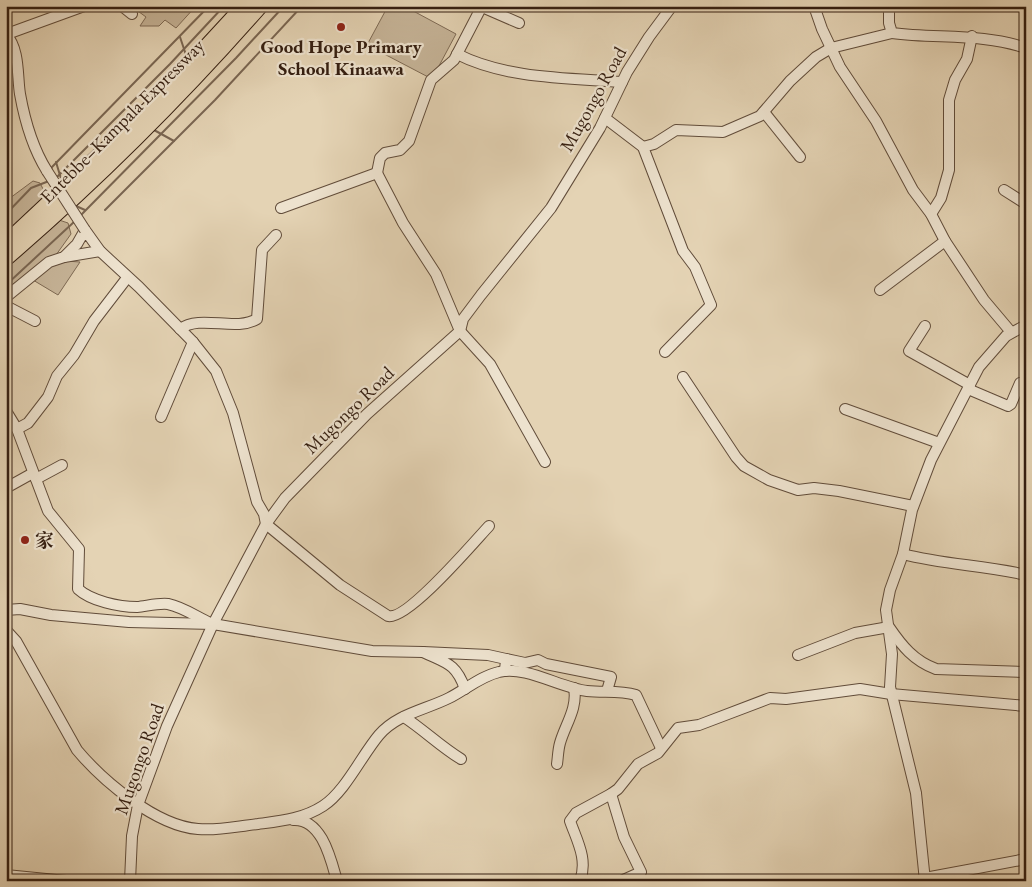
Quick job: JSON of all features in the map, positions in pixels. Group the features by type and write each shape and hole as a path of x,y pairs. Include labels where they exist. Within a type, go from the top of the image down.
{"highway":[{"name":"Entebbe–Kampala Expressway","path":"6,243 148,109 244,6"},
{"name":"Entebbe–Kampala Expressway","path":"6,258 54,217 158,117 208,66 260,6"}],"street":[{"path":"84,6 6,34 18,64 24,118 37,156 100,251 127,278 140,287 193,342 223,384 241,438 257,502 264,514 266,524 340,585 390,617 415,602 447,572 489,526"},
{"path":"122,6 132,14"},
{"name":"Mugongo Road","path":"130,881 132,836 138,805 167,726 212,624 266,524 292,491 367,414 460,331 463,319 551,208 605,118 622,82 648,37 672,6"},
{"path":"814,6 840,66 885,138 912,190 931,214 944,241 984,300 1011,332"},
{"path":"889,6 889,23 892,33"},
{"path":"519,23 482,7 452,63 431,80 409,141 400,150 385,153 380,158 377,173 403,223 436,274 460,331 490,364 545,462"},
{"path":"643,147 654,144 676,130 723,132 760,116 803,68 831,48 892,33 922,37 972,36 1004,40 1026,48"},
{"path":"931,214 940,198 949,170 949,100 955,80 967,59 972,36"},
{"path":"457,54 469,60 505,70 622,82"},
{"path":"764,112 800,157"},
{"path":"605,118 643,147 683,251 695,267 711,305 665,352"},
{"path":"281,208 377,173"},
{"path":"1004,190 1026,204"},
{"path":"64,257 85,230"},
{"path":"180,328 188,325 235,324 257,319 262,250 276,235"},
{"path":"880,290 944,241"},
{"path":"6,297 49,262 64,257 100,251"},
{"path":"17,429 28,423 48,397 57,376 74,355 94,321 127,278"},
{"path":"6,306 35,321"},
{"path":"1026,325 1011,332 979,368 939,443 922,480 913,506 903,554 890,590 886,610 892,654 891,694 914,785 925,879 1026,859"},
{"path":"925,326 909,351 969,387 1008,406 1020,383"},
{"path":"161,417 193,342"},
{"path":"683,377 736,457 744,466 769,480 798,490 814,488 839,491 913,506"},
{"path":"845,409 939,443"},
{"path":"6,411 17,429 48,511 79,549 78,589 84,594 131,607 172,605 212,624"},
{"path":"6,488 62,465"},
{"path":"903,554 933,562 967,565 1026,575"},
{"path":"903,554 916,562 972,568 1010,576"},
{"path":"6,610 20,609 51,615 129,622 212,624 372,651 488,655 525,663 538,660 546,664 611,678 607,691"},
{"path":"889,627 905,650 927,666 936,669 1026,672"},
{"path":"798,655 814,647 837,642 855,632 889,627"},
{"path":"6,630 16,641 78,750 90,765 138,805 161,819 197,829 218,829 300,820 323,840 331,858 337,881"},
{"path":"892,654 905,650"},
{"path":"423,652 456,670 480,680"},
{"path":"458,654 456,670 465,689"},
{"path":"506,659 506,671"},
{"path":"287,820 309,813 325,805 380,734 404,716 465,689 480,680 506,671 528,674 574,688 636,695 661,748"},
{"path":"557,764 559,746 575,701 574,688"},
{"path":"580,881 584,870 583,854 570,821 576,813 611,794 625,781 635,766 658,753 678,728 699,725 770,698 786,699 860,689 891,694 1026,706"},
{"path":"404,716 425,730 446,750 462,759"},
{"path":"611,794 624,837 642,872 621,881"},
{"path":"6,875 66,881"}],"shaded area":[{"path":"131,6 196,6 176,28 165,20 159,26 140,26 146,17"},
{"path":"388,6 404,6 456,34 432,79 367,45"},
{"path":"33,181 40,183 48,199 6,235 6,201"},
{"path":"59,220 68,223 71,234 56,255 6,289 6,267"},
{"path":"66,261 80,262 58,295 33,280 49,266"}],"waterway":[{"path":"52,167 209,6"},
{"path":"56,178 170,64 224,6"},
{"path":"80,216 236,58 284,6"},
{"path":"105,210 215,100 302,6"},
{"path":"180,37 187,58"},
{"path":"154,130 174,141"},
{"path":"56,162 62,182"},
{"path":"6,214 31,188 49,181"},
{"path":"76,206 85,210"},
{"path":"6,285 75,221"}],"place":[{"name":"Good Hope Primary School Kinaawa","path":"341,27"},
{"name":"家","path":"25,540"}]}
